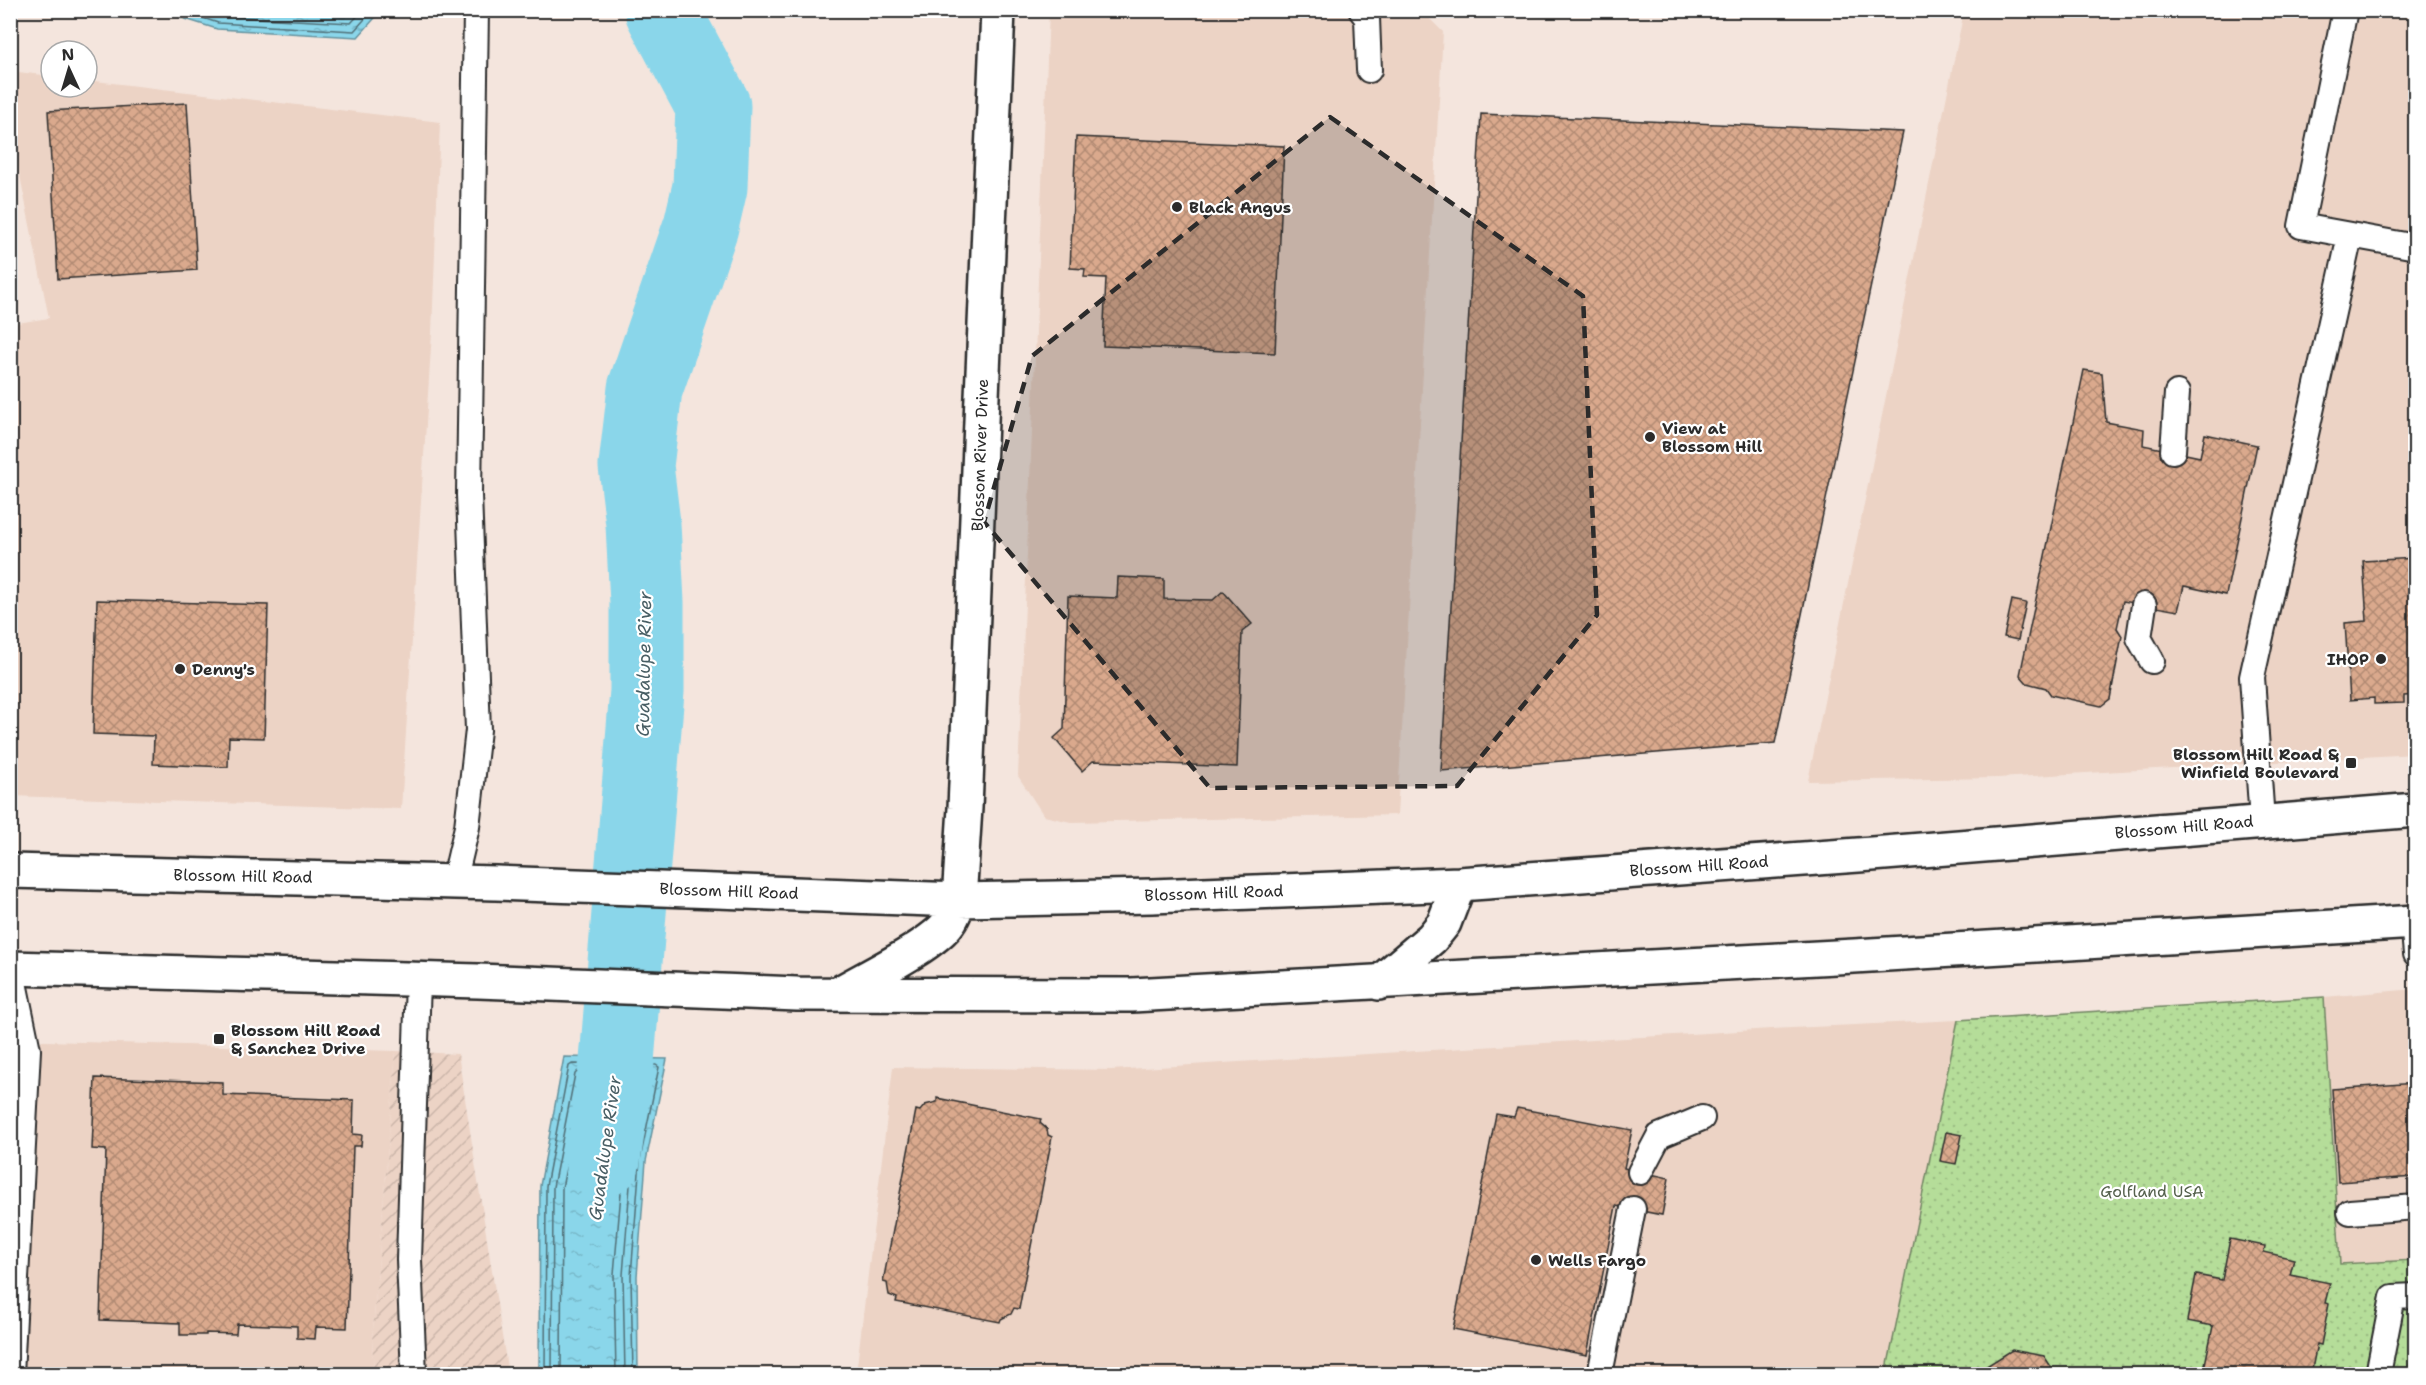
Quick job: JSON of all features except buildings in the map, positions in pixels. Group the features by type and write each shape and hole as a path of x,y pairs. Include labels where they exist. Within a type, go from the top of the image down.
{"main road":[{"name":"Blossom River Drive","path":"959,900 965,808 998,10"},
{"name":"Blossom Hill Road","path":"10,871 496,883 959,900 1152,896 1459,884 1872,854 2415,810"},
{"path":"1379,983 1432,938 1444,923 1459,884"},
{"path":"836,994 924,944 939,933 950,922 959,900"},
{"path":"11,967 478,981 797,994 1132,995 1379,983 2414,922"}],"lane":[{"path":"454,882 467,827 478,730 469,495 476,10"},
{"path":"1361,10 1367,18 1369,70"},
{"path":"2345,10 2301,226 2415,247"},
{"path":"2262,821 2252,677 2350,236"},
{"path":"2173,451 2177,393"},
{"path":"2144,605 2139,638 2152,662"},
{"path":"2414,922 2415,954"},
{"path":"11,967 28,1050 11,1374"},
{"path":"414,1374 409,1260 418,980"},
{"path":"1640,1172 1659,1136 1702,1118"},
{"path":"2350,1212 2415,1207"},
{"path":"1600,1374 1633,1209"},
{"path":"2378,1374 2392,1297 2415,1296"}],"highlighted area":[{"path":"1330,117 1583,296 1597,615 1457,786 1210,788 984,522 1032,356"}],"shaded area":[{"path":"1049,11 1422,11 1443,32 1397,815 1071,822 1044,816 1018,776"},
{"path":"1964,11 2415,11 2415,754 1998,778 1808,781"},
{"path":"10,71 39,75 39,99 99,99 99,81 440,122 432,332 401,809 11,796 11,324 49,318 11,132"},
{"path":"2415,989 2415,1260 2340,1264 2324,997"},
{"path":"1958,1020 1886,1374 856,1374 893,1067 1111,1070 1771,1029"},
{"path":"11,1040 396,1051 372,1341 374,1374 11,1374"},
{"path":"396,1051 458,1054 508,1374 374,1374 372,1341"}],"green space":[{"name":"Golfland USA","path":"2324,997 2340,1264 2415,1260 2415,1374 1886,1374 1958,1020"}],"water":[{"path":"381,10 358,37 217,29 160,11"},
{"path":"564,1057 667,1059 646,1161 637,1276 638,1374 539,1374 540,1186"}],"waterway":[{"name":"Guadalupe River","path":"603,1160 617,1061 647,691 647,603 643,524 636,466 645,389 701,226 710,187 713,106 662,10"}],"place":[{"name":"Black Angus","path":"1177,207"},
{"name":"View at Blossom Hill","path":"1650,437"},
{"name":"IHOP","path":"2381,659"},
{"name":"Denny's","path":"180,669"},
{"name":"Blossom Hill Road & Winfield Boulevard","path":"2351,763"},
{"name":"Blossom Hill Road & Sanchez Drive","path":"219,1039"},
{"name":"Wells Fargo","path":"1536,1260"}]}
